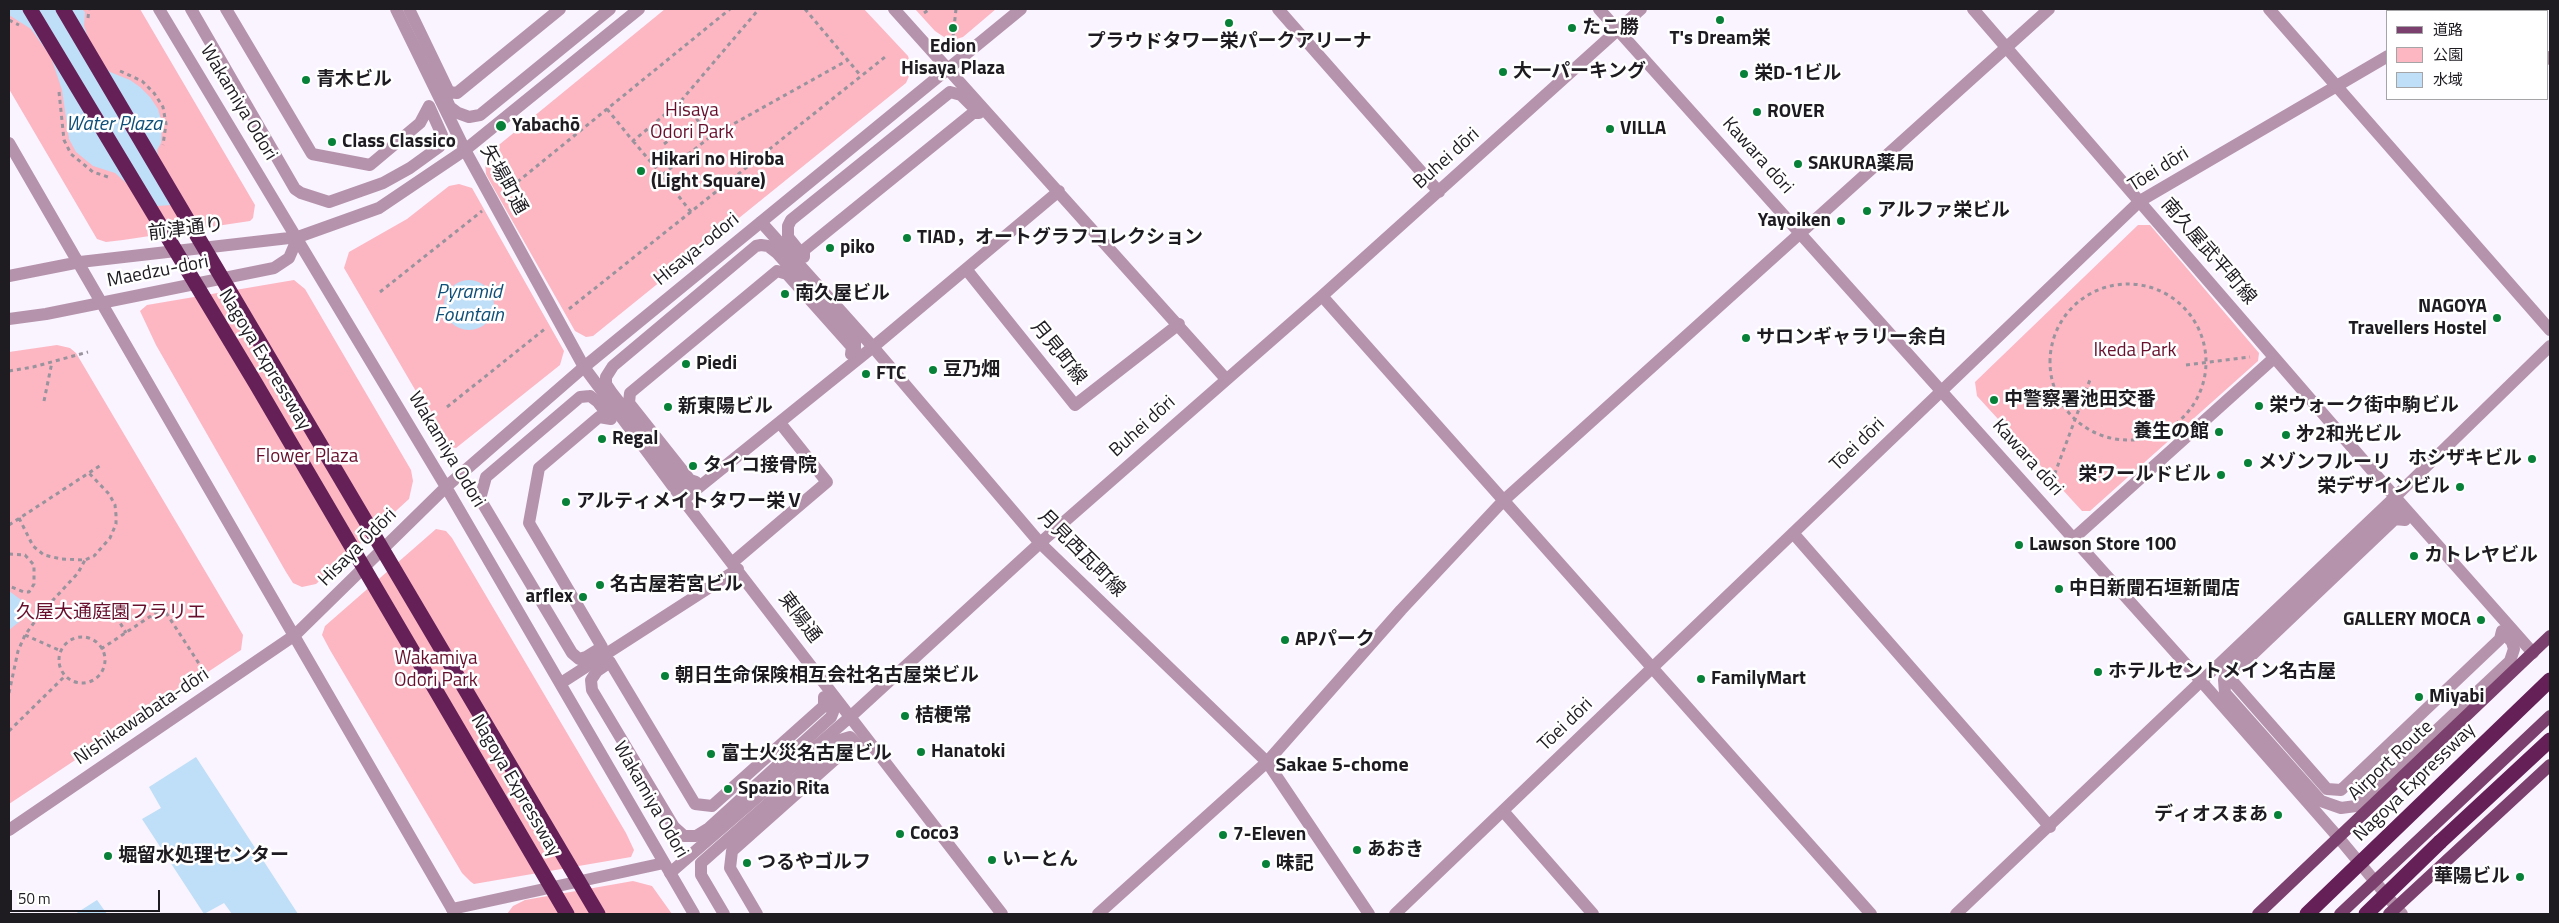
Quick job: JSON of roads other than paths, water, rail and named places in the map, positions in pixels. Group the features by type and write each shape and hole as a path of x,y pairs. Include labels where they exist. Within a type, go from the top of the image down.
{"highway":[{"name":"Nagoya Expressway","path":"30,9 256,384 567,914"},
{"name":"Nagoya Expressway","path":"62,9 598,914"},
{"name":"Nagoya Expressway","path":"2307,914 2550,680"},
{"path":"2366,914 2550,740"}],"main road":[{"name":"Airport Route","path":"2258,914 2550,636"},
{"path":"2340,914 2550,716"},
{"path":"2396,912 2550,765"}],"street":[{"name":"Wakamiya Odori","path":"159,9 298,237 446,487 694,914"},
{"path":"191,9 295,189 301,193 329,202 383,183 410,168 439,147 442,135 429,106 420,124 370,165 312,154 226,9"},
{"name":"矢場町通","path":"396,9 465,150 584,366"},
{"path":"402,9 450,107 465,117 475,118 610,9"},
{"path":"409,9 449,92 457,93 560,9"},
{"path":"298,237 379,208 465,150 639,9"},
{"path":"894,9 1059,190 1226,379"},
{"name":"Hisaya-odori","path":"446,487 584,366 949,70 1021,9"},
{"path":"1278,9 1438,192"},
{"name":"Kawara dōri","path":"1599,9 2202,681 2338,836 2374,880 2396,912"},
{"name":"Buhei dōri","path":"450,912 667,868 850,717 1040,543 1322,296 1642,9"},
{"name":"南久屋武平町線","path":"1973,9 2395,497 2533,653"},
{"path":"1098,914 1267,762 1400,610 1503,501 2049,9"},
{"path":"2269,9 2550,330"},
{"name":"Tōei dōri","path":"1395,914 2140,201 2386,57"},
{"path":"950,92 961,95 978,113 972,113 804,250 804,257 791,243 787,232 791,220 943,96 950,92"},
{"path":"9,143 80,262 100,302 295,635 450,912"},
{"path":"684,500 873,347 1059,190"},
{"name":"月見西瓦町線","path":"762,222 873,347 1040,543 1267,762 1369,914"},
{"name":"前津通り","path":"80,262 298,237"},
{"name":"Maedzu-dori","path":"9,319 274,268 288,258 298,237"},
{"path":"762,245 768,246 777,253 855,340 856,349 851,354 852,347 787,274 776,271 630,393 629,403 690,480 696,482 686,486 608,387 606,382 609,370 756,246 762,245"},
{"name":"Maedzu-dori","path":"9,276 80,262"},
{"name":"月見町線","path":"966,269 1075,404 1179,324"},
{"path":"1322,296 1871,914"},
{"path":"1956,914 2395,497 2550,346"},
{"path":"2074,538 2273,356"},
{"name":"東陽通","path":"584,366 684,500 1002,914"},
{"path":"580,397 594,398 611,419 599,416 539,468 529,523 602,647 579,659 572,652 487,514 480,499 480,493 486,477 580,397"},
{"path":"561,683 735,566 827,482 780,423"},
{"name":"Hisaya Ōdōri","path":"295,635 446,487"},
{"path":"2394,511 2398,511 2405,520 2394,519 2231,675 2233,682 2327,789 2341,790 2500,639 2502,631 2512,642 2514,649 2510,661 2356,806 2341,808 2321,801 2225,693 2224,680 2227,669 2394,511"},
{"path":"1793,533 2050,826"},
{"name":"Nishikawabata-dōri","path":"9,830 295,635"},
{"path":"610,662 695,804 712,806 824,706 824,697 834,712 831,717 709,828 696,836 684,836 674,827 591,686 591,680 597,670 610,662"},
{"path":"724,914 701,875 701,863 840,740 850,737 859,746 850,746 732,851 730,868 757,914"},
{"path":"1503,811 1593,914"}],"water":[{"name":"Water Plaza","path":"9,9 82,9 85,12 84,26 91,46 102,64 110,72 130,80 140,87 158,109 162,123 161,143 157,150 160,169 185,204 143,207 133,189 115,173 93,166 76,152 69,139 62,90 51,57 31,29 9,15"},
{"name":"Pyramid Fountain","path":"469,280 479,282 487,287 492,295 494,305 492,315 487,323 479,328 469,330 459,328 451,323 446,315 444,305 446,295 451,287 459,282"},
{"path":"9,591 24,602 26,612 23,619 9,630"},
{"path":"196,757 298,914 232,914 224,903 204,914 142,819 161,808 149,787"},
{"path":"97,900 107,914 75,914"}],"place":[{"name":"T's Dream栄","path":"1720,20"},
{"name":"プラウドタワー栄パークアリーナ","path":"1229,23"},
{"name":"Edion Hisaya Plaza","path":"953,28"},
{"name":"たこ勝","path":"1572,28"},
{"name":"大一パーキング","path":"1503,72"},
{"name":"栄D-1ビル","path":"1744,74"},
{"name":"青木ビル","path":"306,80"},
{"name":"ROVER","path":"1757,112"},
{"name":"Yabachō","path":"501,126"},
{"name":"VILLA","path":"1610,129"},
{"name":"Class Classico","path":"332,142"},
{"name":"SAKURA薬局","path":"1798,164"},
{"name":"Hikari no Hiroba (Light Square)","path":"641,171"},
{"name":"アルファ栄ビル","path":"1867,211"},
{"name":"Yayoiken","path":"1841,221"},
{"name":"TIAD，オートグラフコレクション","path":"907,238"},
{"name":"piko","path":"830,248"},
{"name":"南久屋ビル","path":"785,294"},
{"name":"NAGOYA Travellers Hostel","path":"2497,318"},
{"name":"サロンギャラリー余白","path":"1746,338"},
{"name":"Piedi","path":"686,364"},
{"name":"豆乃畑","path":"933,370"},
{"name":"FTC","path":"866,374"},
{"name":"中警察署池田交番","path":"1994,400"},
{"name":"栄ウォーク街中駒ビル","path":"2259,406"},
{"name":"新東陽ビル","path":"668,407"},
{"name":"養生の館","path":"2219,432"},
{"name":"㐧2和光ビル","path":"2286,435"},
{"name":"Regal","path":"602,439"},
{"name":"ホシザキビル","path":"2532,459"},
{"name":"メゾンフルーリ","path":"2248,463"},
{"name":"タイコ接骨院","path":"693,466"},
{"name":"栄ワールドビル","path":"2221,475"},
{"name":"栄デザインビル","path":"2460,487"},
{"name":"アルティメイトタワー栄Ⅴ","path":"566,502"},
{"name":"Lawson Store 100","path":"2019,545"},
{"name":"カトレヤビル","path":"2414,556"},
{"name":"名古屋若宮ビル","path":"600,585"},
{"name":"中日新聞石垣新聞店","path":"2059,589"},
{"name":"arflex","path":"583,597"},
{"name":"GALLERY MOCA","path":"2481,620"},
{"name":"APパーク","path":"1285,640"},
{"name":"ホテルセントメイン名古屋","path":"2098,672"},
{"name":"朝日生命保険相互会社名古屋栄ビル","path":"665,676"},
{"name":"FamilyMart","path":"1701,679"},
{"name":"Miyabi","path":"2419,697"},
{"name":"桔梗常","path":"905,716"},
{"name":"Hanatoki","path":"921,752"},
{"name":"富士火災名古屋ビル","path":"711,754"},
{"name":"Spazio Rita","path":"728,789"},
{"name":"ディオスまあ","path":"2278,815"},
{"name":"Coco3","path":"900,834"},
{"name":"7-Eleven","path":"1223,835"},
{"name":"あおき","path":"1357,850"},
{"name":"堀留水処理センター","path":"108,856"},
{"name":"いーとん","path":"992,860"},
{"name":"つるやゴルフ","path":"747,863"},
{"name":"味記","path":"1266,864"},
{"name":"華陽ビル","path":"2520,877"}],"district":[{"name":"Sakae 5-chome","path":"1342,766"}],"park label":[{"name":"Hisaya Odori Park","path":"692,122"},
{"name":"Ikeda Park","path":"2135,351"},
{"name":"Flower Plaza","path":"307,457"},
{"name":"久屋大通庭園フラリエ","path":"111,613"},
{"name":"Wakamiya Odori Park","path":"436,670"}]}
